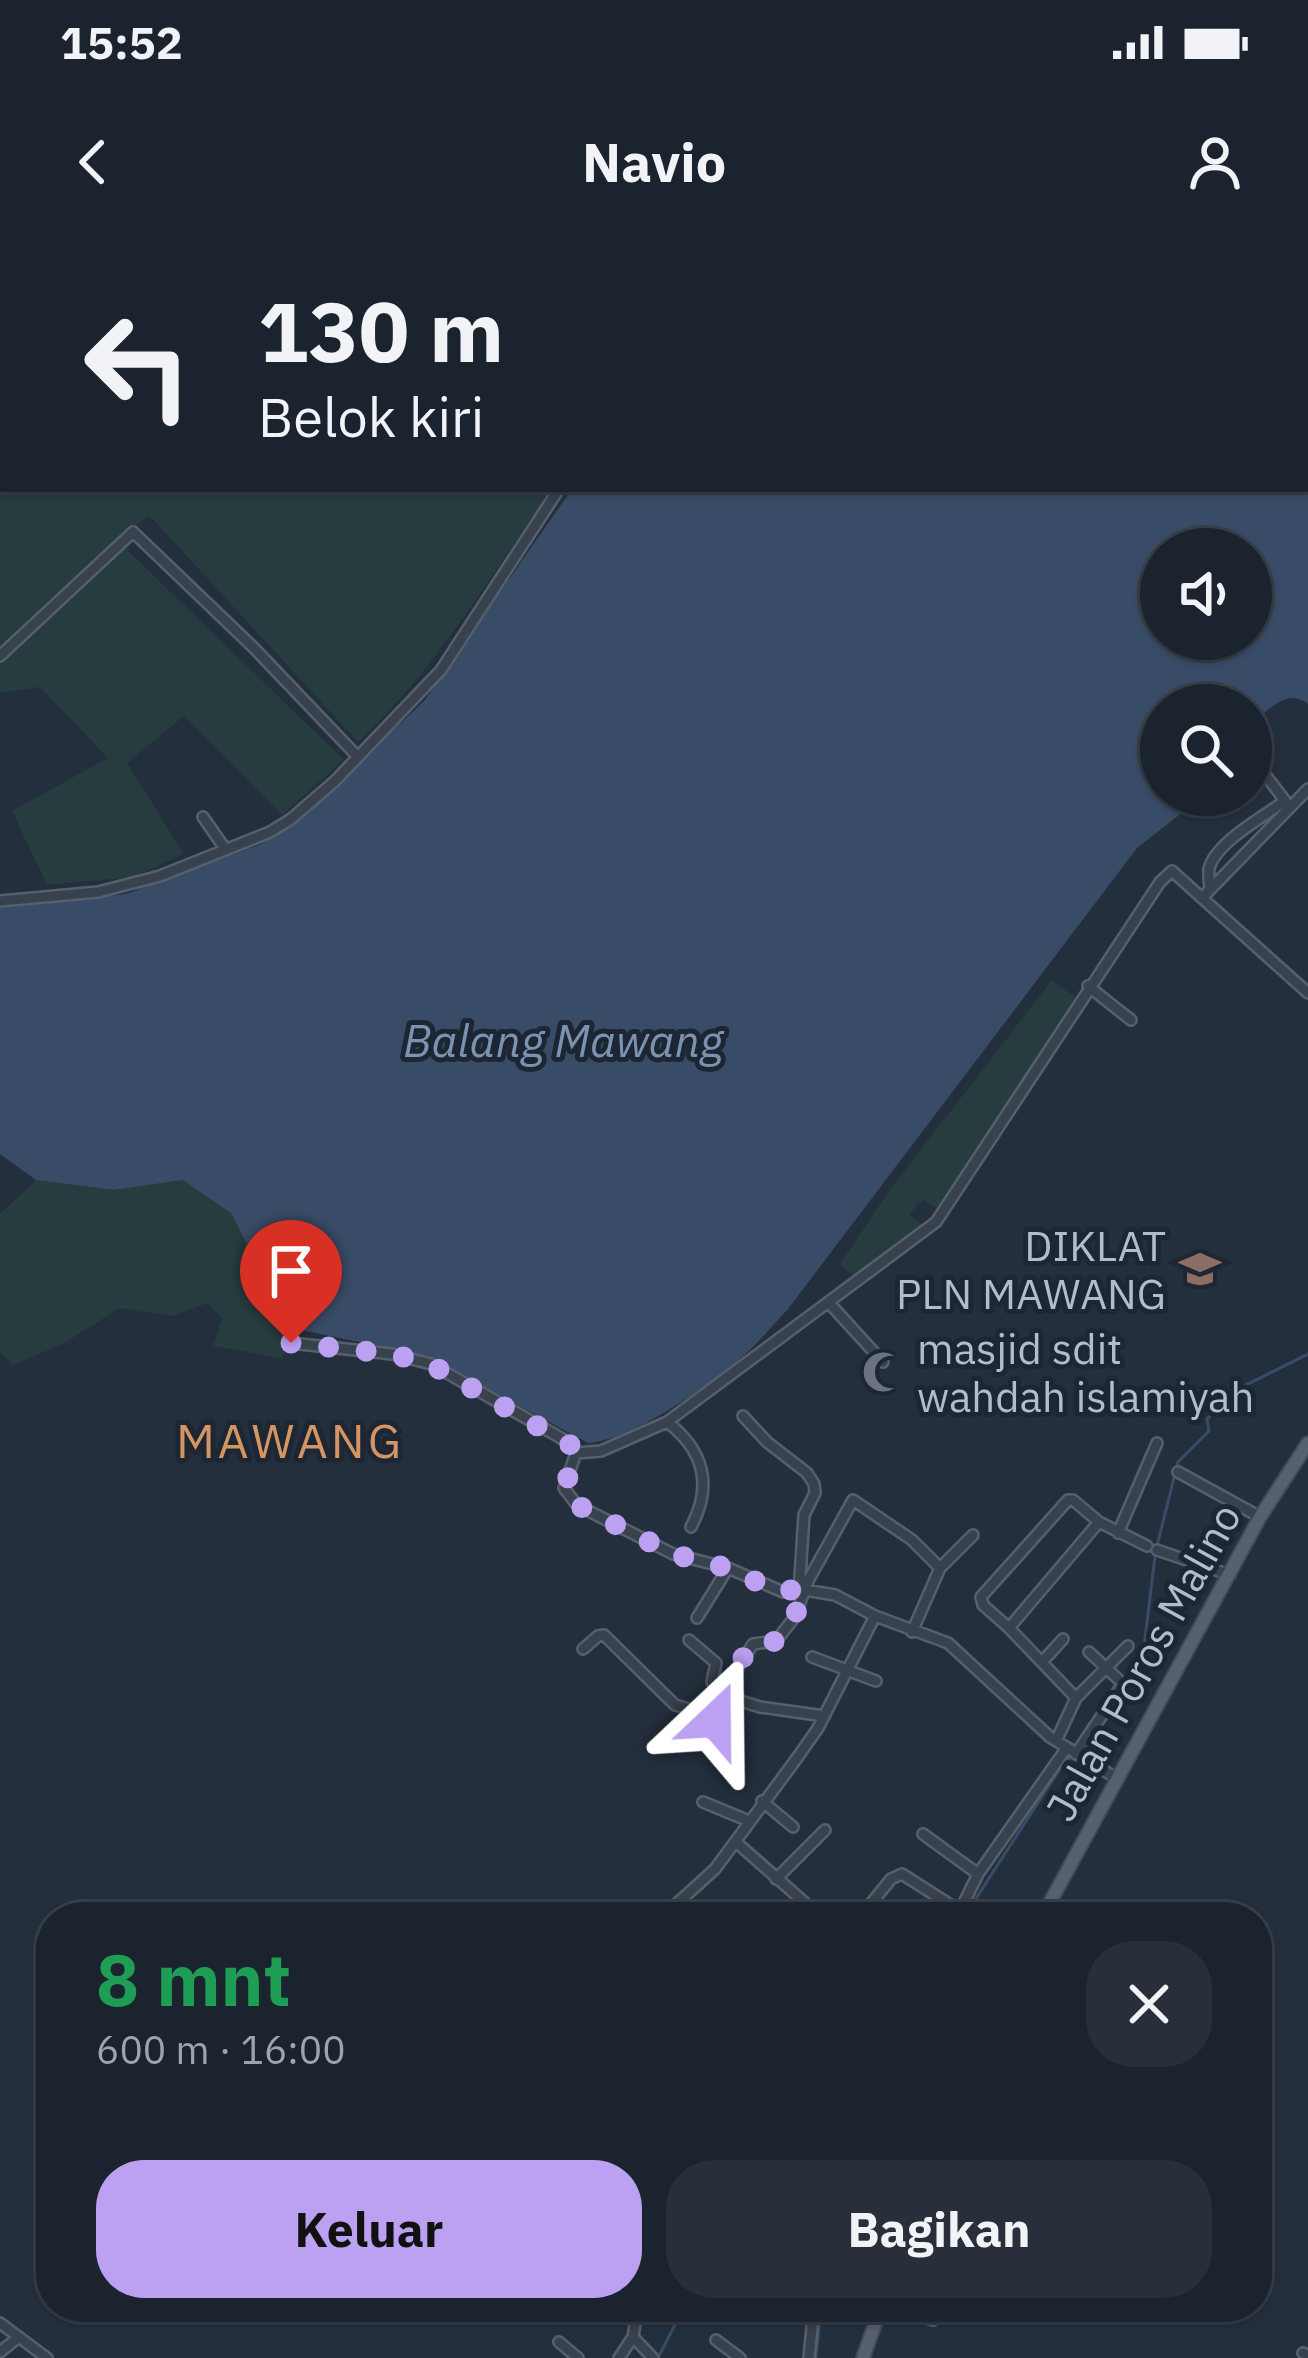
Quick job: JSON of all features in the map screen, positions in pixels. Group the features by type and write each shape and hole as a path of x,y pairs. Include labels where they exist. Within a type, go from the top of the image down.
{"main road":[{"name":"Jalan Poros Malino","path":"1050,1902 1260,1517 1303,1461 1308,1443"},
{"path":"863,2358 879,2322"}],"street":[{"path":"0,901 98,892 160,876 291,819 441,670 558,492"},
{"path":"0,656 133,532 358,757"},
{"path":"1272,786 1287,804"},
{"path":"1206,894 1209,867 1244,828 1308,789"},
{"path":"1206,894 1287,804"},
{"path":"203,817 226,850"},
{"path":"291,1343 392,1354 430,1364 556,1435 577,1453 601,1450 667,1422 937,1222 1166,874 1178,872 1206,894 1308,993"},
{"path":"1088,986 1131,1020"},
{"path":"830,1304 883,1362"},
{"path":"743,1416 813,1480 815,1493 804,1515 802,1591"},
{"path":"667,1422 683,1434 703,1467 703,1495 691,1527"},
{"path":"1118,1533 1157,1443"},
{"path":"577,1453 564,1488 577,1505 673,1554 728,1568 774,1590 835,1594 912,1632 948,1642 1056,1741 1116,1778"},
{"path":"1178,1472 1260,1517"},
{"path":"583,1649 604,1635 667,1699 715,1720 749,1647 776,1641 794,1618 802,1591 853,1500 889,1523 940,1568"},
{"path":"1076,1698 981,1603 986,1591 1068,1500 1118,1533 1230,1575"},
{"path":"1010,1628 1100,1522"},
{"path":"912,1632 940,1568 973,1535"},
{"path":"697,1618 728,1568"},
{"path":"854,1603 862,1588"},
{"path":"679,1902 736,1842 824,1716 875,1616"},
{"path":"1043,1661 1063,1639"},
{"path":"689,1640 716,1663 712,1682 728,1694 760,1707 824,1716"},
{"path":"1056,1741 1076,1698 1128,1646"},
{"path":"965,1902 978,1874 1120,1682 1089,1652"},
{"path":"812,1657 849,1667 876,1681"},
{"path":"762,1801 794,1827"},
{"path":"703,1802 748,1821"},
{"path":"776,1879 825,1830"},
{"path":"923,1834 978,1874"},
{"path":"736,1842 803,1902"},
{"path":"872,1902 891,1879 902,1874 942,1902"},
{"path":"619,2358 637,2322"},
{"path":"809,2358 813,2322"},
{"path":"0,2323 10,2344 47,2358"},
{"path":"633,2337 653,2358"},
{"path":"716,2340 740,2358"},
{"path":"559,2342 578,2358"}],"green space":[{"path":"0,492 550,492 438,652 358,742 149,515 118,541 344,760 282,815 184,716 127,763 184,854 133,877 47,885 12,811 108,758 40,687 0,693"},
{"path":"1052,980 1076,998 944,1212 923,1200 909,1214 924,1227 856,1279 840,1264 891,1188"},
{"path":"36,1180 114,1190 183,1180 232,1213 252,1255 259,1306 301,1330 281,1358 213,1346 222,1319 208,1303 172,1316 119,1308 65,1343 13,1365 0,1352 0,1214"}],"water":[{"name":"Balang Mawang","path":"570,492 1308,492 1308,704 1293,698 1272,707 1272,684 1140,684 1140,816 1178,816 1137,848 788,1309 756,1344 685,1400 605,1440 588,1443 427,1356 301,1330 259,1306 252,1255 232,1214 183,1180 114,1190 36,1180 0,1154 0,908 126,894 259,845 293,824 424,701"}],"waterway":[{"path":"1157,1546 1178,1462 1209,1431 1207,1419 1232,1392 1308,1354"},
{"path":"1127,1679 1144,1647 1155,1556"},
{"path":"974,1902 1063,1764 1074,1755"},
{"path":"658,2358 676,2322"},
{"path":"816,2358 820,2322"}],"place":[{"name":"DIKLAT PLN MAWANG","path":"1200,1269"},
{"name":"masjid sdit wahdah islamiyah","path":"883,1372"}],"district":[{"name":"MAWANG","path":"290,1440"}],"route":[{"path":"291,1343 392,1354 446,1371 574,1447 577,1453 564,1488 577,1505 673,1554 728,1568 774,1590 805,1590 794,1618 776,1641 749,1647 715,1720"}]}
